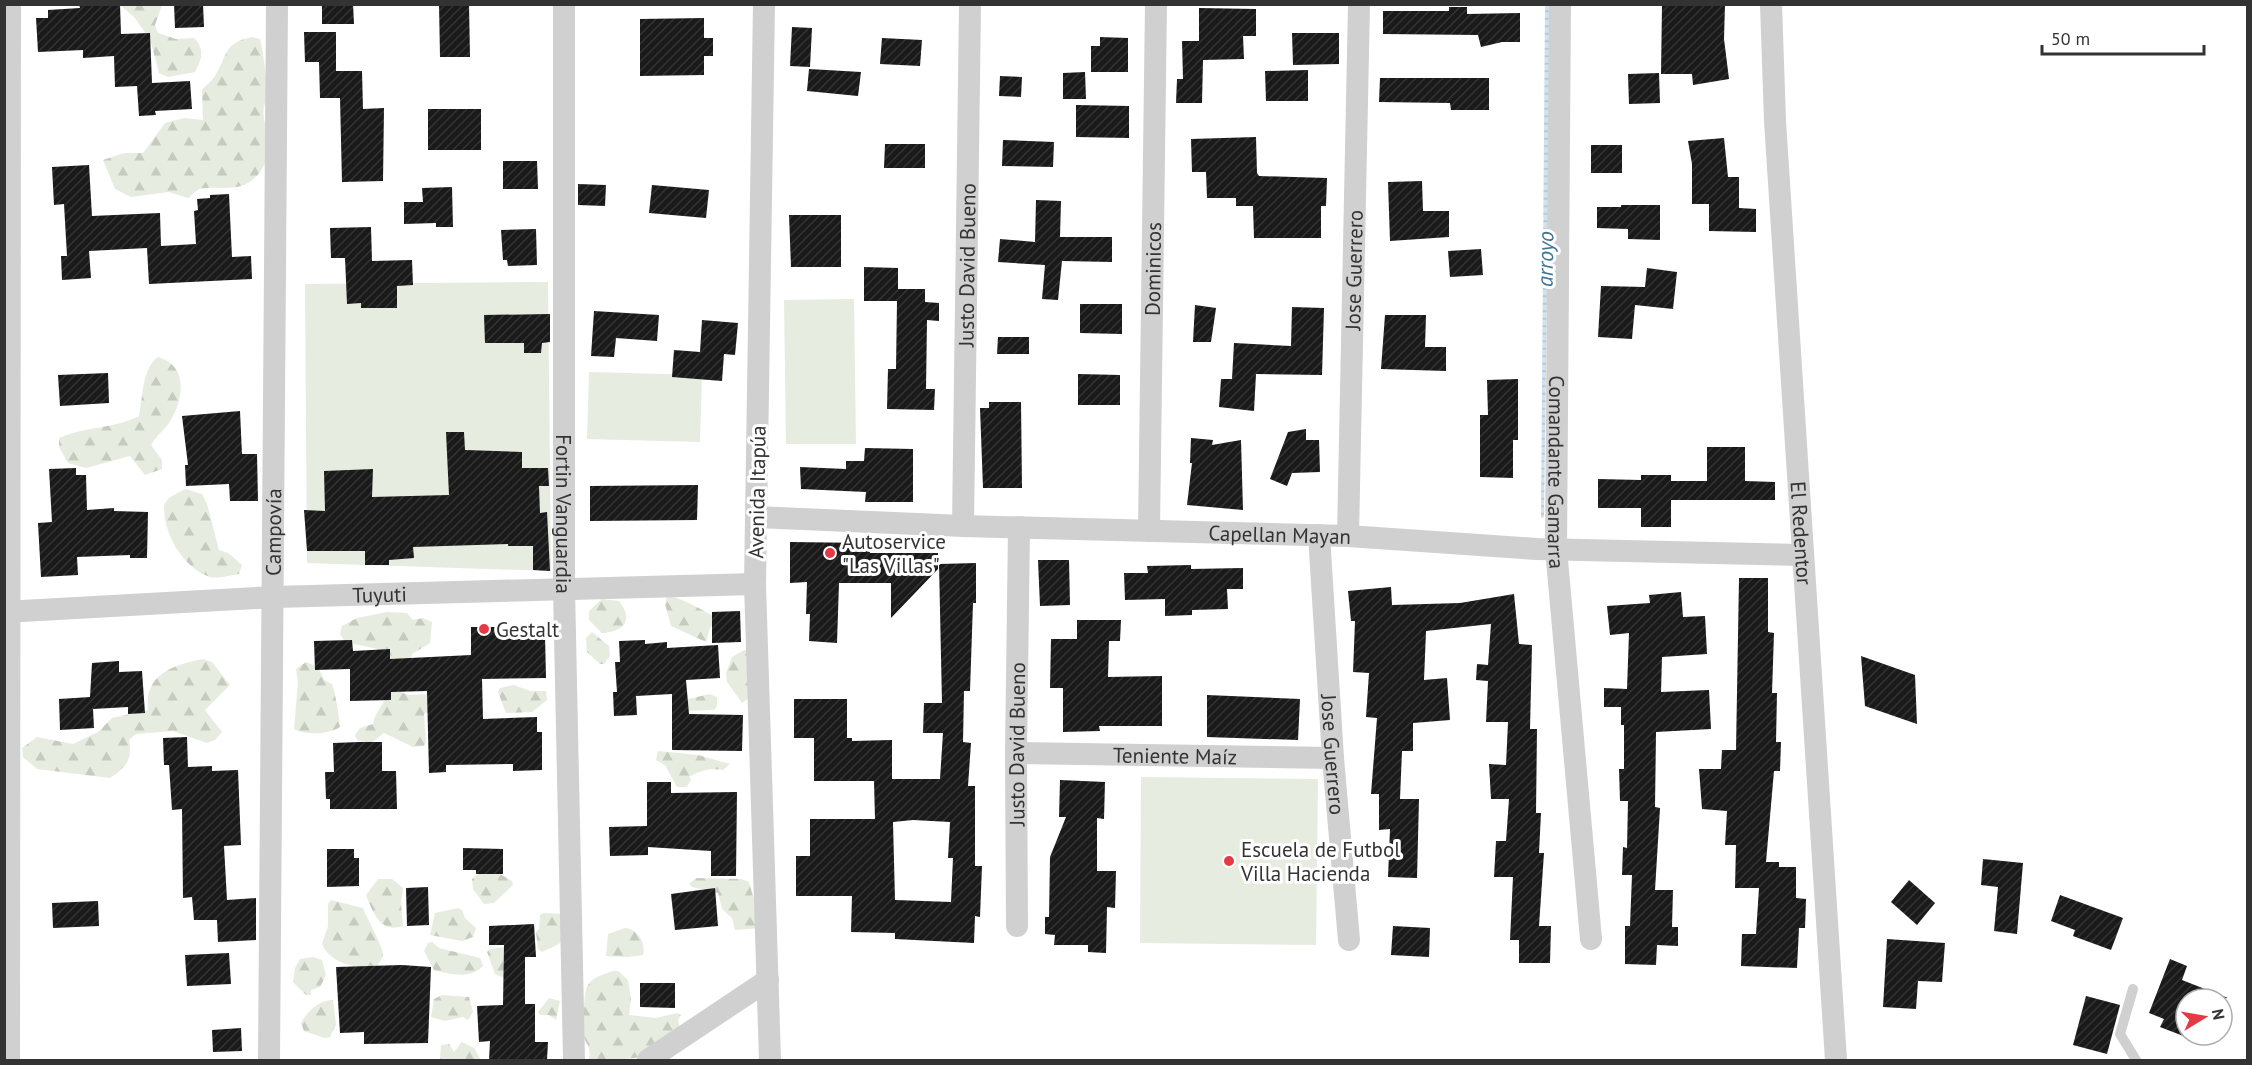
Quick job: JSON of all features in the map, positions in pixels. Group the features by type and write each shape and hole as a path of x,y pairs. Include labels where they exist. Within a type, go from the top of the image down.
{"street":[{"path":"9,1060 7,612 10,4"},
{"name":"Campovía","path":"269,1060 277,4"},
{"name":"Fortin Vanguardia","path":"564,4 564,588 574,1060"},
{"name":"Avenida Itapúa","path":"764,4 755,584 770,1060"},
{"name":"Justo David Bueno","path":"963,526 970,4"},
{"name":"Dominicos","path":"1149,531 1156,4"},
{"name":"Jose Guerrero","path":"1348,536 1359,4"},
{"name":"Comandante Gamarra","path":"1560,4 1557,549 1591,939"},
{"name":"El Redentor","path":"1771,4 1774,121 1836,1060"},
{"name":"Capellan Mayan","path":"756,517 963,526 1348,536 1557,549 1802,555"},
{"name":"Justo David Bueno","path":"1017,926 1016,753 1019,527"},
{"name":"Jose Guerrero","path":"1319,535 1333,758 1349,940"},
{"name":"Tuyuti","path":"7,612 274,597 755,584"},
{"name":"Teniente Maíz","path":"1016,753 1333,758"},
{"path":"648,1060 768,980"}],"lane":[{"path":"2133,989 2120,1034 2136,1060"}],"green space":[{"path":"120,5 162,5 155,25 158,33 176,39 194,38 200,46 201,54 195,72 168,77 159,73 150,39 134,17"},
{"path":"252,37 260,39 268,97 263,113 269,148 266,162 258,175 241,186 199,189 188,198 169,192 131,197 115,189 103,160 124,153 143,153 165,123 184,118 203,120 202,90 215,76 231,46"},
{"path":"548,282 551,571 307,563 305,284"},
{"path":"854,299 856,444 786,444 784,300"},
{"path":"158,357 175,368 181,386 174,415 151,445 162,460 162,469 145,475 130,456 86,468 68,463 59,447 59,438 139,416 146,375"},
{"path":"589,372 702,375 700,442 587,439"},
{"path":"185,489 202,494 207,504 219,550 228,553 242,565 239,574 210,577 191,566 176,548 167,527 164,505 169,498"},
{"path":"667,596 697,607 713,616 715,621 710,628 706,642 671,626 665,604"},
{"path":"602,599 619,601 626,614 624,624 616,630 602,633 589,620 589,611"},
{"path":"387,612 407,613 413,620 423,618 432,622 430,643 412,654 411,663 380,658 378,649 345,642 340,634 342,626 357,618"},
{"path":"592,632 609,646 610,656 604,664 600,664 587,652 586,638"},
{"path":"744,650 758,650 749,698 742,703 727,682 726,673 732,657"},
{"path":"203,659 212,662 230,685 205,710 222,732 215,740 207,743 173,731 136,734 129,740 130,753 127,762 110,778 37,769 23,757 22,748 37,737 73,744 98,732 112,718 148,710 151,688 163,673 181,664"},
{"path":"306,662 318,667 324,680 332,684 340,727 324,733 294,729 298,682 296,669"},
{"path":"513,685 531,691 546,691 547,700 532,712 506,713 498,692 500,688"},
{"path":"396,690 408,695 430,694 435,708 424,714 426,742 424,746 413,747 384,733 370,744 357,740 355,735 360,728 373,724 388,693"},
{"path":"709,694 717,697 717,706 714,710 686,711 677,702"},
{"path":"658,751 698,755 730,764 723,770 710,769 698,773 689,777 691,779 687,787 677,787 665,765 656,760"},
{"name":"Escuela de Futbol Villa Hacienda","path":"1141,777 1318,779 1316,945 1140,943"},
{"path":"491,869 512,881 513,885 494,903 484,904 473,889 472,879 482,870"},
{"path":"696,878 741,879 749,882 753,896 765,910 761,928 735,930 732,918 722,909 718,893 692,887 689,884"},
{"path":"378,879 392,879 403,888 401,902 403,926 388,927 378,920 366,895"},
{"path":"331,900 363,908 383,955 377,968 345,964 326,951 322,944 328,926 328,904"},
{"path":"458,908 476,928 473,937 462,941 430,935 435,913"},
{"path":"544,913 562,914 565,937 559,944 542,952 538,949 536,932 539,929 540,915"},
{"path":"625,928 640,937 644,950 643,955 606,956 608,934"},
{"path":"432,942 439,948 480,958 483,966 466,974 434,970 424,951 428,943"},
{"path":"504,947 513,949 507,979 495,974 487,952 490,949"},
{"path":"313,957 322,960 326,975 320,987 311,990 311,995 306,995 293,982 295,968 300,959"},
{"path":"618,971 628,980 631,998 629,1015 656,1018 677,1013 681,1015 678,1020 680,1029 650,1056 618,1060 589,1060 589,1050 582,1028 586,988 592,980"},
{"path":"442,995 469,997 473,1012 468,1020 463,1017 445,1021 431,1017 434,999"},
{"path":"549,998 560,1001 556,1020 549,1015 540,1015 538,1012"},
{"path":"333,1000 336,1024 330,1037 325,1038 304,1031 301,1023 310,1011 319,1004"},
{"path":"462,1042 474,1048 481,1060 440,1060 441,1045 449,1044 454,1052"}],"water":[{"name":"arroyo","path":"1551,4 1544,517 1541,518 1545,5"}],"building":[{"path":"79,4 120,4 121,34 150,33 152,83 190,81 192,109 155,111 156,115 139,116 137,86 115,87 114,56 83,58 83,50 38,52 36,18 48,18 48,10 80,8"},
{"path":"174,4 203,4 204,27 175,28"},
{"path":"322,4 353,4 354,24 322,24"},
{"path":"439,4 469,4 470,57 440,57"},
{"path":"1662,4 1725,4 1724,39 1729,79 1693,85 1692,74 1661,74"},
{"path":"1449,7 1467,7 1467,14 1520,13 1520,42 1502,42 1481,47 1478,35 1383,34 1383,11 1449,11"},
{"path":"1199,8 1256,9 1256,36 1243,36 1244,59 1203,60 1202,103 1176,103 1177,79 1183,79 1182,41 1199,41"},
{"path":"704,18 704,38 713,38 713,56 704,56 704,75 640,76 640,19"},
{"path":"792,27 812,28 810,67 790,66"},
{"path":"304,32 336,32 336,71 362,71 363,109 384,108 383,181 342,182 340,98 320,98 319,62 305,62"},
{"path":"1292,33 1339,33 1339,64 1293,65"},
{"path":"1100,37 1128,38 1128,72 1091,72 1091,46 1100,46"},
{"path":"882,38 922,40 920,66 880,64"},
{"path":"809,69 861,72 858,96 807,91"},
{"path":"1308,70 1308,101 1266,101 1265,71"},
{"path":"1085,72 1086,99 1063,99 1063,73"},
{"path":"1659,73 1660,103 1629,104 1628,74"},
{"path":"1000,76 1022,77 1021,97 999,96"},
{"path":"1380,78 1489,78 1489,110 1451,110 1450,103 1379,102"},
{"path":"1076,105 1129,106 1129,138 1076,137"},
{"path":"428,109 481,109 481,150 428,150"},
{"path":"1256,137 1259,176 1327,178 1326,206 1321,206 1321,238 1254,238 1253,206 1236,206 1236,198 1207,198 1206,172 1192,172 1191,139"},
{"path":"1724,138 1728,177 1739,177 1739,208 1756,209 1756,232 1709,231 1709,204 1692,204 1692,164 1688,141"},
{"path":"1003,140 1054,142 1053,167 1002,166"},
{"path":"885,144 925,144 925,168 884,168"},
{"path":"1591,145 1622,145 1622,173 1591,173"},
{"path":"503,161 537,161 538,189 503,189"},
{"path":"89,165 92,216 160,213 161,246 196,244 194,211 198,210 197,199 210,198 210,195 229,194 232,257 251,256 252,279 149,284 147,248 89,251 91,278 62,280 61,256 67,256 64,204 54,205 52,167"},
{"path":"1422,181 1423,211 1449,211 1449,237 1390,241 1388,182"},
{"path":"578,184 606,185 605,206 578,205"},
{"path":"652,185 709,190 706,218 649,213"},
{"path":"452,187 453,227 436,227 436,223 404,224 404,202 423,202 422,188"},
{"path":"1036,200 1061,201 1060,237 1112,237 1112,262 1062,261 1058,300 1042,299 1045,265 998,262 1000,239 1035,242"},
{"path":"1621,205 1660,205 1660,240 1628,239 1628,229 1597,228 1597,207 1621,207"},
{"path":"789,215 841,215 841,267 791,267"},
{"path":"371,227 372,261 412,260 413,285 397,286 397,308 361,308 361,303 347,304 345,258 331,258 330,228"},
{"path":"536,229 537,265 508,266 507,260 503,260 501,230"},
{"path":"1481,249 1483,275 1450,277 1448,251"},
{"path":"864,267 898,268 898,289 925,289 925,302 939,303 939,321 927,320 926,389 935,389 934,410 887,409 888,369 896,369 897,301 864,301"},
{"path":"1647,268 1677,272 1673,309 1635,305 1632,339 1598,337 1601,286 1645,287"},
{"path":"1080,304 1122,304 1122,334 1080,333"},
{"path":"1195,305 1216,308 1211,342 1193,342"},
{"path":"1292,307 1324,308 1322,375 1256,374 1254,411 1219,407 1221,379 1232,379 1234,343 1291,346"},
{"path":"594,311 659,315 657,341 616,338 614,357 591,356"},
{"path":"550,314 550,342 542,343 541,353 524,353 524,343 485,343 484,315"},
{"path":"1385,315 1426,315 1425,347 1446,347 1446,371 1381,369"},
{"path":"702,320 738,323 735,355 724,354 722,381 672,377 674,350 700,352"},
{"path":"998,337 1029,337 1029,354 997,354"},
{"path":"108,373 109,403 60,406 58,375"},
{"path":"1078,374 1120,375 1120,405 1078,405"},
{"path":"1518,379 1518,440 1513,440 1513,478 1480,477 1480,415 1488,415 1487,380"},
{"path":"989,402 1021,402 1022,488 983,488 980,408 989,408"},
{"path":"240,411 242,454 257,454 258,501 230,501 229,484 186,486 185,465 188,465 182,416"},
{"path":"1306,429 1306,440 1319,440 1320,472 1292,473 1287,486 1270,479 1288,432"},
{"path":"446,432 464,432 465,450 522,452 522,468 548,468 549,486 539,486 540,513 547,512 550,571 533,570 533,546 508,546 508,544 413,547 414,558 389,560 389,565 365,565 365,551 307,551 304,510 325,511 324,471 373,469 372,497 449,495"},
{"path":"1191,438 1213,440 1212,445 1241,440 1243,510 1187,505 1192,463 1190,463"},
{"path":"1707,447 1745,447 1745,481 1775,482 1775,500 1671,500 1671,527 1641,527 1641,508 1598,508 1598,479 1641,480 1641,475 1671,475 1671,481 1707,481"},
{"path":"865,448 913,449 913,502 865,502 866,492 801,489 800,467 846,469 846,461 864,461"},
{"path":"76,468 76,475 86,475 87,510 114,508 114,511 148,512 147,558 130,558 130,555 77,557 78,575 41,577 38,523 52,522 49,469"},
{"path":"698,485 697,520 590,521 590,486"},
{"path":"790,542 870,543 870,553 938,553 938,569 891,618 891,583 839,583 837,643 809,641 810,614 806,614 807,582 790,583"},
{"path":"1038,560 1069,560 1070,605 1040,606"},
{"path":"976,563 976,603 973,603 970,691 964,691 963,742 971,743 968,786 975,786 975,866 982,866 980,917 975,916 974,943 895,939 895,933 851,932 852,896 796,896 796,856 810,856 810,819 875,819 874,781 814,781 814,738 794,738 794,699 847,699 847,738 852,738 852,741 892,740 892,779 940,779 943,733 923,733 924,703 942,703 939,564","holes":["913,820 950,822 948,858 953,858 951,902 895,900 893,822"]},
{"path":"1191,565 1191,569 1243,568 1243,589 1227,589 1228,609 1192,610 1192,615 1165,616 1165,599 1125,600 1124,573 1148,573 1147,566"},
{"path":"1739,578 1768,578 1768,632 1774,633 1772,693 1777,693 1776,742 1781,742 1780,771 1774,771 1766,862 1779,862 1779,867 1796,867 1796,898 1806,899 1805,928 1799,928 1797,968 1741,966 1742,934 1756,934 1759,888 1735,888 1736,845 1725,845 1727,811 1702,809 1699,769 1721,769 1722,750 1736,750"},
{"path":"1391,587 1392,605 1460,603 1514,594 1519,644 1532,645 1530,729 1537,729 1536,813 1541,813 1539,853 1544,853 1539,926 1551,926 1550,963 1519,963 1519,940 1510,940 1513,877 1494,877 1496,841 1506,841 1509,799 1491,799 1489,764 1506,765 1508,722 1486,722 1488,681 1476,680 1477,664 1488,665 1491,624 1426,631 1424,680 1447,678 1450,720 1413,723 1413,751 1402,751 1400,799 1419,799 1417,878 1388,877 1390,829 1379,830 1379,794 1371,794 1377,718 1366,717 1369,673 1353,672 1355,621 1351,621 1348,591"},
{"path":"1681,592 1683,617 1705,616 1707,654 1662,657 1661,692 1709,690 1711,729 1656,732 1655,807 1660,808 1655,890 1673,890 1672,927 1678,927 1678,946 1657,945 1656,965 1625,964 1625,926 1630,926 1632,875 1622,875 1623,847 1627,848 1628,801 1620,801 1619,769 1624,769 1624,725 1621,725 1621,707 1604,707 1604,688 1627,689 1629,633 1610,635 1607,606 1650,603 1649,595"},
{"path":"740,611 741,642 712,643 712,612"},
{"path":"1077,620 1121,620 1120,641 1109,641 1108,677 1162,676 1162,726 1099,726 1100,731 1063,732 1063,688 1050,688 1051,639 1077,639"},
{"path":"471,627 499,627 499,636 545,635 546,678 482,679 483,719 537,717 537,732 542,732 542,770 513,771 513,764 446,765 446,772 429,773 427,691 391,692 391,700 350,701 350,669 315,670 314,641 352,640 353,651 390,649 390,659 471,655"},
{"path":"645,640 645,644 667,642 667,648 718,645 720,678 686,680 689,714 743,715 742,751 672,750 672,694 636,696 637,715 614,716 613,692 617,692 615,662 620,662 619,641"},
{"path":"1861,656 1915,675 1917,724 1865,706"},
{"path":"119,661 119,672 142,671 145,713 128,714 128,707 93,709 94,728 60,730 59,699 90,697 92,663"},
{"path":"1207,695 1300,699 1298,740 1207,737"},
{"path":"187,737 188,767 212,766 212,771 238,770 241,845 224,846 227,900 256,898 256,940 218,942 217,920 194,920 192,897 183,898 182,809 172,810 169,765 164,765 163,738"},
{"path":"382,742 382,771 396,771 397,809 330,809 330,799 326,799 325,772 334,772 333,743"},
{"path":"1060,780 1105,782 1104,819 1097,818 1097,871 1116,871 1115,908 1107,907 1106,953 1088,952 1088,945 1054,945 1055,935 1045,934 1045,917 1049,917 1050,857 1066,817 1059,817"},
{"path":"647,782 671,782 671,793 737,792 736,876 711,876 711,851 648,847 648,855 610,856 609,827 647,826"},
{"path":"463,848 503,849 503,874 476,874 476,870 463,870"},
{"path":"327,849 354,849 354,858 359,858 359,886 327,887"},
{"path":"1983,859 2023,863 2017,934 1994,931 1998,887 1981,885"},
{"path":"1909,880 1935,903 1917,925 1891,902"},
{"path":"428,887 429,925 407,926 406,888"},
{"path":"715,888 718,926 675,930 671,894"},
{"path":"2060,895 2123,918 2111,950 2073,936 2075,930 2051,921"},
{"path":"98,901 99,926 53,928 52,903"},
{"path":"534,924 536,957 525,957 525,1004 535,1004 535,1042 548,1042 547,1060 489,1060 490,1041 479,1042 477,1006 503,1005 504,945 489,945 489,926"},
{"path":"1393,926 1430,928 1429,957 1391,955"},
{"path":"1887,939 1945,943 1942,982 1918,981 1916,1009 1883,1007"},
{"path":"229,953 231,984 187,986 185,955"},
{"path":"2170,959 2187,966 2182,980 2200,987 2174,987 2174,1032 2160,1027 2164,1019 2149,1013"},
{"path":"402,965 431,967 428,1043 364,1044 364,1032 340,1033 336,967"},
{"path":"640,983 675,983 675,1008 640,1007"},
{"path":"2086,996 2120,1005 2107,1054 2073,1045"},
{"path":"241,1028 242,1051 213,1052 212,1030"}],"place":[{"name":"Autoservice \"Las Villas\"","path":"830,553"},
{"name":"Gestalt","path":"484,629"},
{"name":"Escuela de Futbol Villa Hacienda","path":"1229,861"}]}
